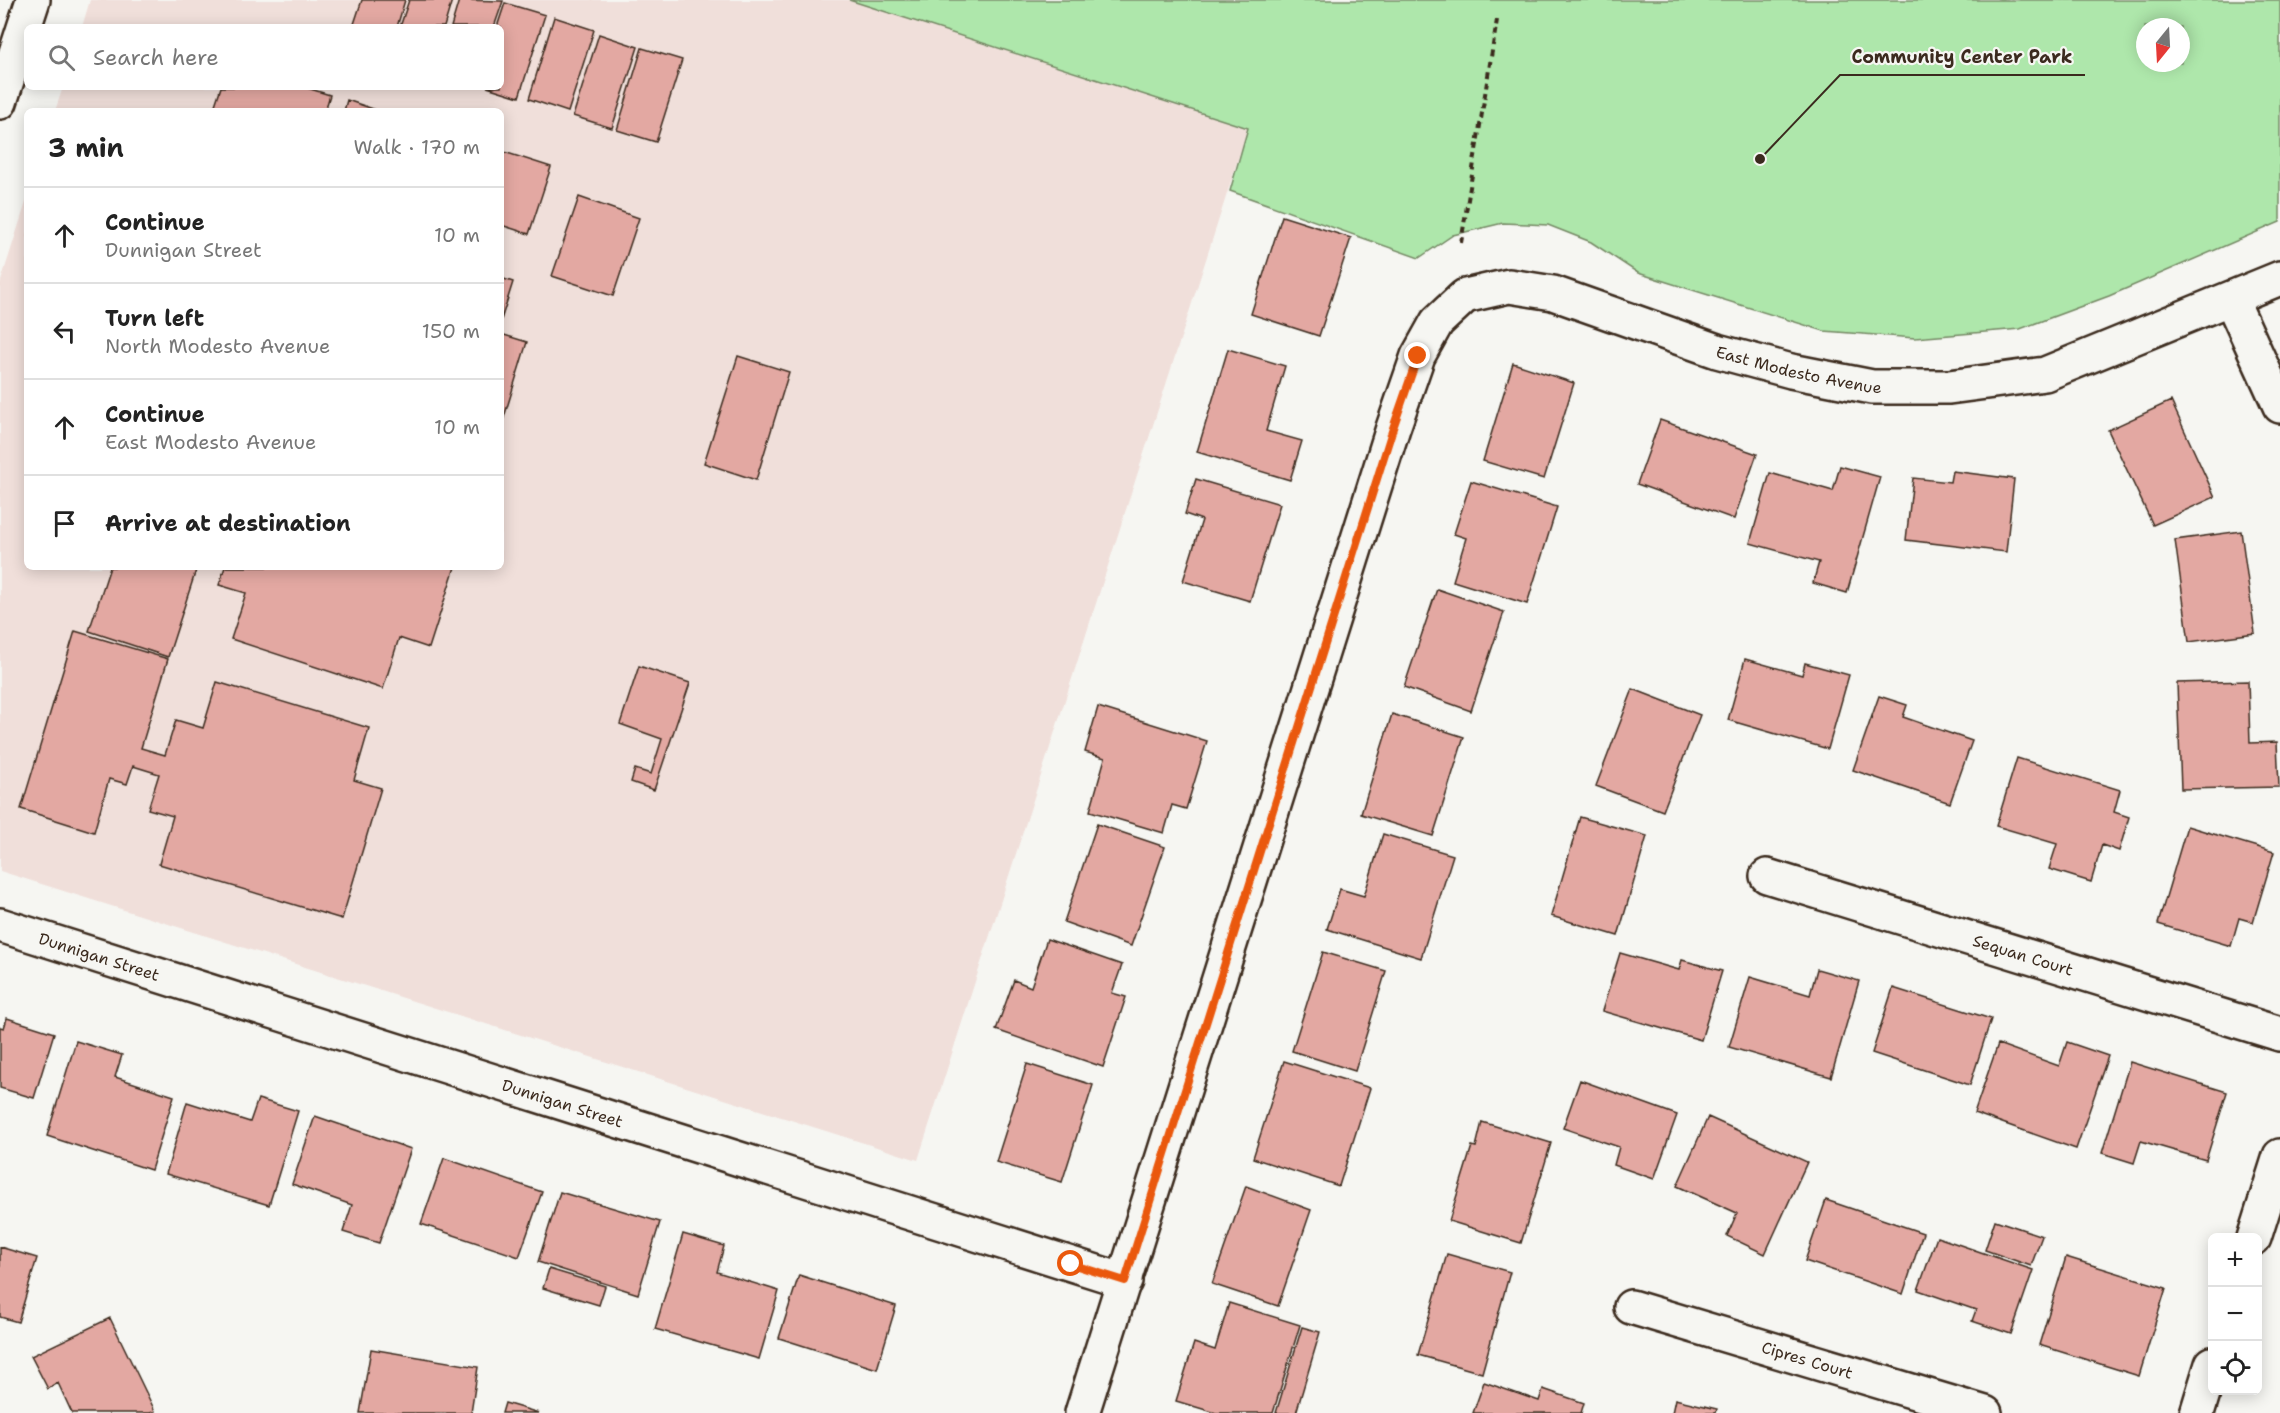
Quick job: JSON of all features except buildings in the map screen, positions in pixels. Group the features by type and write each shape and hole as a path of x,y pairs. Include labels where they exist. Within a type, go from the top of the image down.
{"street":[{"path":"25,24 33,0"},
{"path":"0,102 24,28"},
{"name":"East Modesto Avenue","path":"1082,1413 1393,428 1418,356 1437,322 1465,296 1509,286 1553,293 1717,351 1791,371 1872,387 1949,387 2045,374 2280,278"},
{"path":"2231,299 2280,406"},
{"name":"Sequan Court","path":"1767,876 2280,1034"},
{"name":"Dunnigan Street","path":"0,926 1125,1281"},
{"path":"2256,1233 2280,1156"},
{"name":"Cipres Court","path":"1631,1307 1985,1413"},
{"path":"2197,1413 2208,1377"}],"path":[{"path":"1461,243 1497,20"}],"shaded area":[{"path":"90,0 849,0 1248,128 918,1160 0,871 0,284 24,208 24,570 504,570 504,108 56,108 62,90 504,90 504,24 83,24"}],"green space":[{"path":"849,0 2280,0 2280,222 2109,296 2020,329 1915,338 1824,331 1638,273 1591,242 1548,225 1503,223 1453,235 1419,258 1230,191 1248,128"}],"place":[{"name":"Community Center Park","path":"1760,159"}],"route":[{"path":"1071,1264 1125,1281 1393,428 1418,356"}]}
